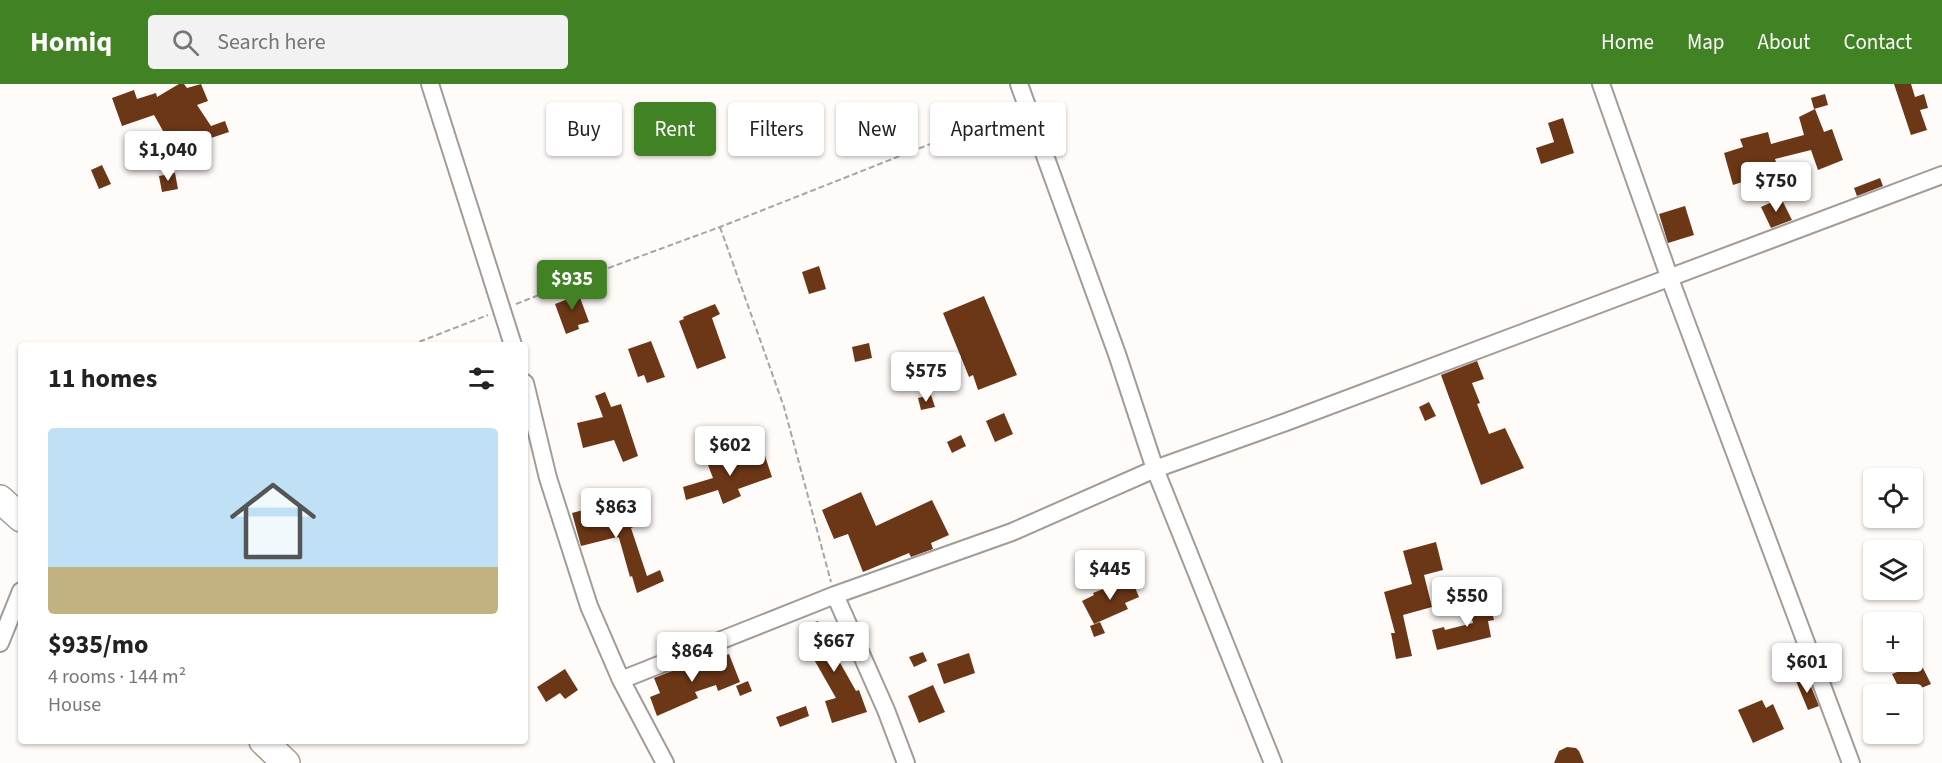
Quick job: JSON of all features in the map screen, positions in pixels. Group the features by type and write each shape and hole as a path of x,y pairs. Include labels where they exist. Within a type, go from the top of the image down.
{"main road":[{"path":"0,499 18,515"},
{"path":"266,744 286,763"}],"street":[{"path":"430,84 512,342"},
{"path":"1019,84 1027,102"},
{"path":"1601,84 1670,279 1851,763"},
{"path":"1046,156 1117,354 1155,469 1273,763"},
{"path":"621,680 835,595 1012,532 1155,469 1670,279 1942,175"},
{"path":"528,395 548,478 589,606 621,680 665,763"},
{"path":"835,595 886,710 906,763"},
{"path":"0,642 18,598"}],"path":[{"path":"419,342 930,144"},
{"path":"720,227 784,407 835,595"}],"building":[{"path":"179,84 184,84 187,88 201,84 208,101 197,105 211,126 225,121 229,132 202,141 206,148 186,158 178,141 171,145 154,115 122,126 112,98 134,90 137,99 156,93 157,97"},
{"path":"1894,84 1911,84 1915,97 1924,94 1928,108 1920,110 1927,130 1911,135"},
{"path":"1825,94 1828,105 1814,109 1811,98"},
{"path":"1815,109 1824,132 1832,129 1843,160 1818,170 1811,150 1775,159 1776,162 1773,163 1776,171 1733,185 1724,153 1743,147 1740,139 1768,132 1771,144 1804,135 1799,117"},
{"path":"1563,118 1574,153 1541,164 1536,148 1554,142 1548,123"},
{"path":"102,165 111,184 99,189 91,170"},
{"path":"175,173 178,189 162,192 159,176"},
{"path":"1880,178 1883,186 1857,196 1854,188"},
{"path":"1781,198 1792,220 1771,228 1761,207"},
{"path":"1685,206 1694,235 1668,243 1659,214"},
{"path":"819,266 826,289 809,294 802,272"},
{"path":"575,284 589,322 578,325 579,329 566,334 555,304 568,299 564,288"},
{"path":"984,296 1017,375 978,390 973,375 969,377 943,313"},
{"path":"715,304 720,314 712,318 726,358 697,369 679,321 684,319 683,317"},
{"path":"651,341 665,377 647,383 644,375 638,377 628,349"},
{"path":"869,343 872,358 855,362 852,347"},
{"path":"1477,361 1484,379 1472,383 1480,403 1477,404 1489,434 1505,428 1524,468 1481,485 1441,375"},
{"path":"605,392 611,407 621,404 638,456 623,462 614,440 583,448 577,423 603,417 595,396"},
{"path":"931,395 935,407 921,410 918,398"},
{"path":"1429,402 1436,416 1425,421 1419,407"},
{"path":"1004,413 1013,434 995,442 986,421"},
{"path":"961,435 966,446 952,453 947,442"},
{"path":"724,453 729,465 764,453 772,477 738,489 741,496 723,504 718,490 686,500 683,487 713,478 706,460"},
{"path":"861,492 876,526 932,500 949,535 931,543 933,549 911,557 909,553 863,572 848,534 834,539 822,510"},
{"path":"619,502 623,514 631,512 636,526 631,528 647,576 660,570 664,581 637,593 619,538 581,546 572,513"},
{"path":"1436,542 1443,570 1424,575 1432,607 1403,615 1412,656 1396,659 1391,633 1395,633 1384,592 1412,584 1403,551"},
{"path":"1131,578 1139,597 1125,603 1128,609 1094,624 1082,601 1094,595 1093,593"},
{"path":"1488,597 1494,620 1488,621 1491,637 1437,650 1432,630 1444,627 1445,630 1473,623 1471,615 1478,613 1475,601"},
{"path":"818,621 821,629 834,624 841,641 830,645 856,691 859,690 867,712 832,723 825,701 836,698 808,649 804,636 810,634 807,625"},
{"path":"1100,622 1105,633 1094,637 1090,626"},
{"path":"923,652 927,661 914,667 909,657"},
{"path":"969,653 975,673 944,684 937,664"},
{"path":"729,654 740,682 718,691 716,685 695,692 698,698 657,716 650,697 660,693 654,678 698,661 699,666"},
{"path":"1923,668 1931,684 1923,687 1923,684 1897,684 1892,674 1923,672"},
{"path":"565,669 578,690 565,699 560,693 546,702 537,687"},
{"path":"1807,677 1819,706 1808,710 1796,681"},
{"path":"748,681 752,691 740,696 736,686"},
{"path":"933,685 945,712 919,723 908,696"},
{"path":"1762,700 1766,708 1773,704 1784,729 1753,743 1738,710"},
{"path":"806,706 809,716 780,727 776,717"},
{"path":"1567,747 1576,748 1584,763 1554,763 1559,751"}]}
